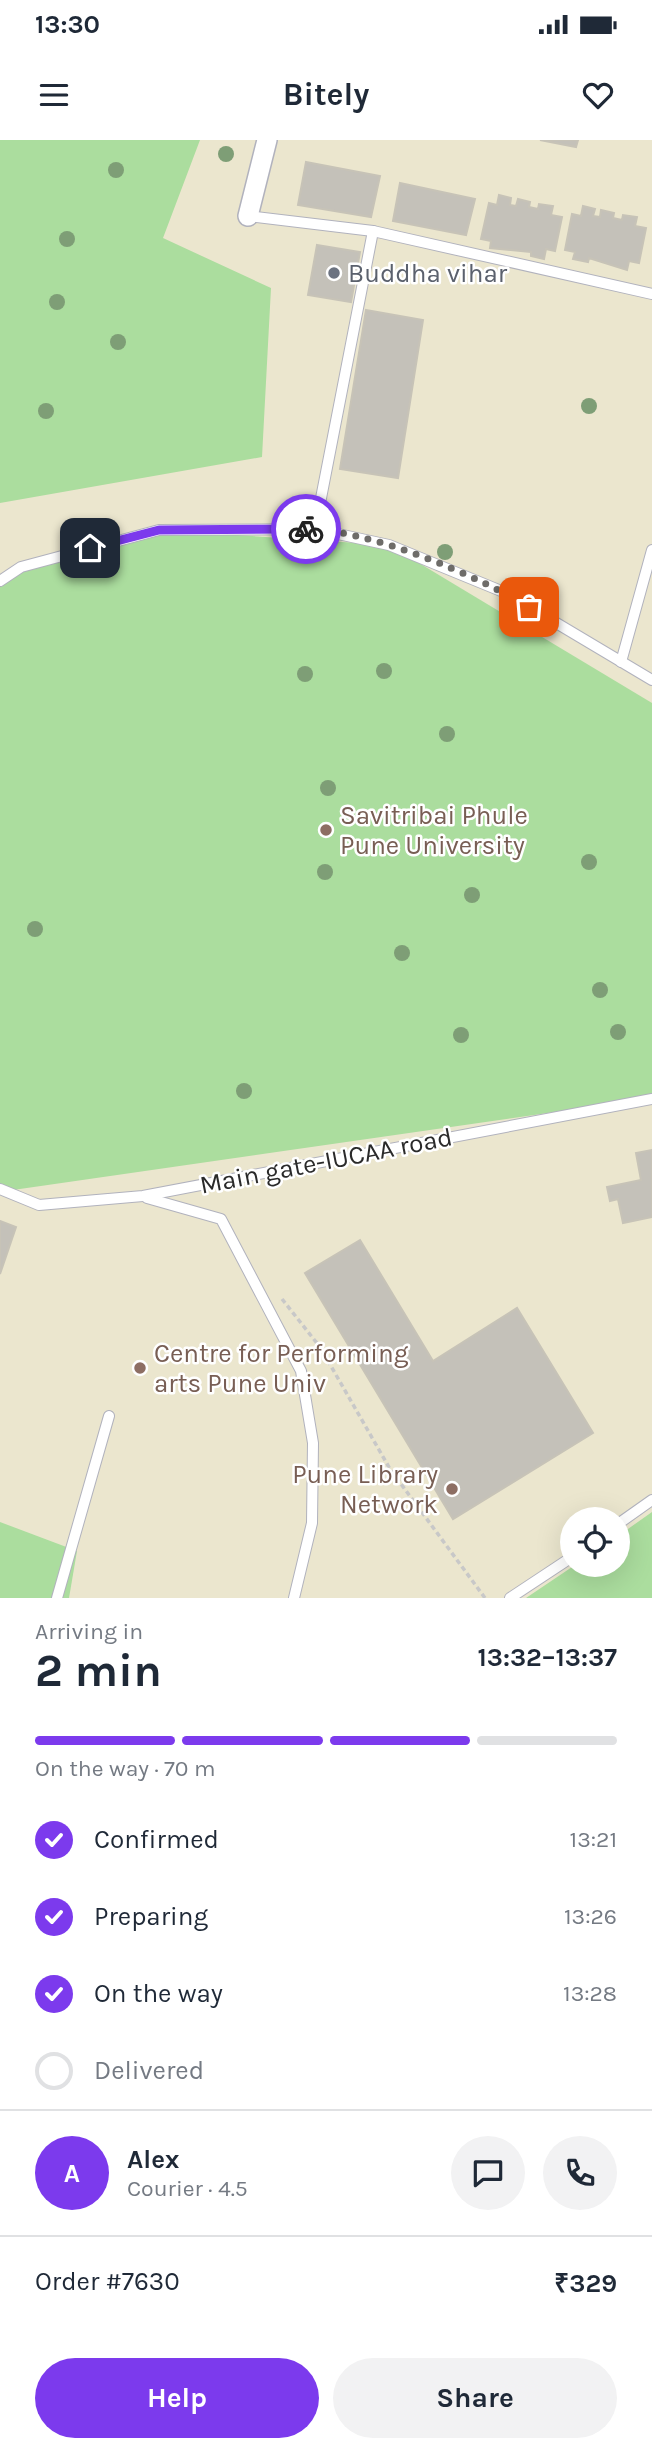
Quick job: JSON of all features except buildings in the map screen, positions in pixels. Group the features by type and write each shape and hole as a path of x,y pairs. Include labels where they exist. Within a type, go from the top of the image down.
{"street":[{"path":"248,216 267,140"}],"lane":[{"path":"248,216 373,231 652,294"},
{"path":"315,529 373,231"},
{"path":"0,581 21,568 159,530 315,529 390,545 506,593 652,680"},
{"path":"621,662 652,550"},
{"name":"Main gate-IUCAA road","path":"0,1189 39,1205 143,1196 652,1098"},
{"path":"143,1196 221,1219 301,1371 313,1443 312,1523 293,1598"},
{"path":"58,1598 109,1416"},
{"path":"630,1516 652,1500"},
{"path":"510,1598 560,1565"}],"path":[{"path":"279,1294 320,1347 390,1469 485,1598"}],"shaded area":[{"name":"Savitribai Phule Pune University","path":"0,140 652,140 652,1598 0,1598"}],"green space":[{"path":"0,140 200,140 163,238 271,288 262,457 0,503"},
{"path":"159,530 389,545 652,703 652,1098 6,1191 0,1189 0,583 21,567"},
{"path":"652,1512 652,1598 526,1598 560,1575 630,1577 630,1528"},
{"path":"0,1522 77,1551 69,1598 0,1598"}],"way so far":[{"path":"306,529 390,545 506,593 529,607"}],"place":[{"name":"Buddha vihar","path":"334,273"},
{"name":"Savitribai Phule Pune University","path":"326,830"},
{"name":"Centre for Performing arts Pune Univ","path":"140,1368"},
{"name":"Pune Library Network","path":"452,1489"}],"route":[{"path":"90,548 159,530 306,529"}]}
